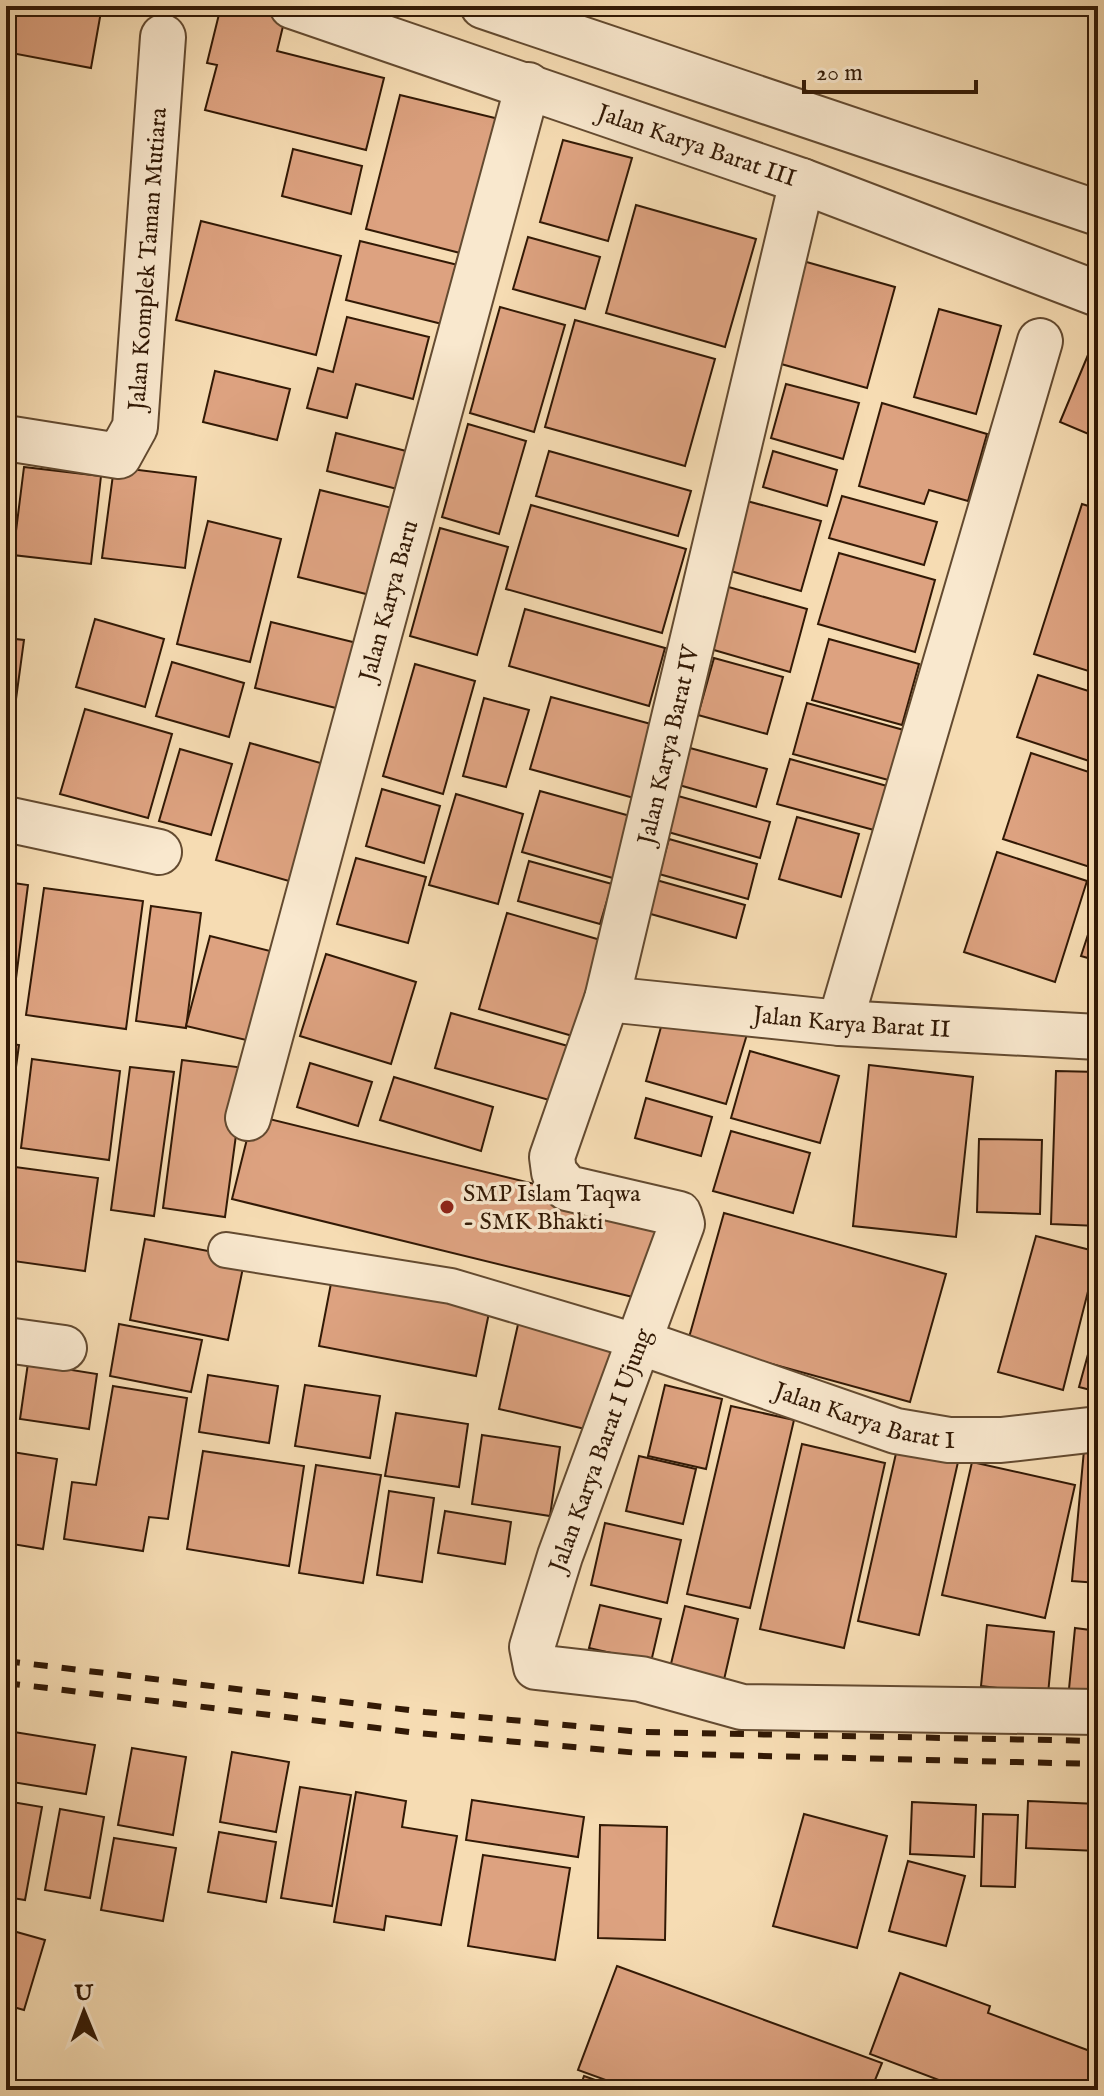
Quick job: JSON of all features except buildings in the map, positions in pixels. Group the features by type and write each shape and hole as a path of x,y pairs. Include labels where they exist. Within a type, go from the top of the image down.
{"street":[{"path":"483,6 1098,213"},
{"name":"Jalan Karya Barat III","path":"304,8 802,181 1098,294"},
{"name":"Jalan Komplek Taman Mutiara","path":"6,438 119,456 135,427 163,37"},
{"name":"Jalan Karya Baru","path":"248,1118 528,85"},
{"name":"Jalan Karya Barat IV","path":"679,1214 567,1188 554,1172 552,1157 607,999 802,181"},
{"path":"840,1023 1040,341"},
{"path":"6,819 159,852"},
{"name":"Jalan Karya Barat II","path":"607,999 840,1023 1098,1037"},
{"name":"Jalan Karya Barat I Ujung","path":"679,1214 682,1224 560,1556 532,1647 536,1667 557,1672 641,1679 742,1707 1098,1712"},
{"path":"6,1340 64,1348"},
{"name":"Jalan Karya Barat I","path":"639,1342 896,1431 949,1440 1001,1440 1098,1429"}],"lane":[{"path":"226,1250 451,1286 639,1342"}],"railway":[{"path":"6,1661 425,1712 641,1732 1098,1741"},
{"path":"6,1683 418,1733 639,1753 1098,1764"}],"place":[{"name":"SMP Islam Taqwa - SMK Bhakti","path":"447,1207"}]}
